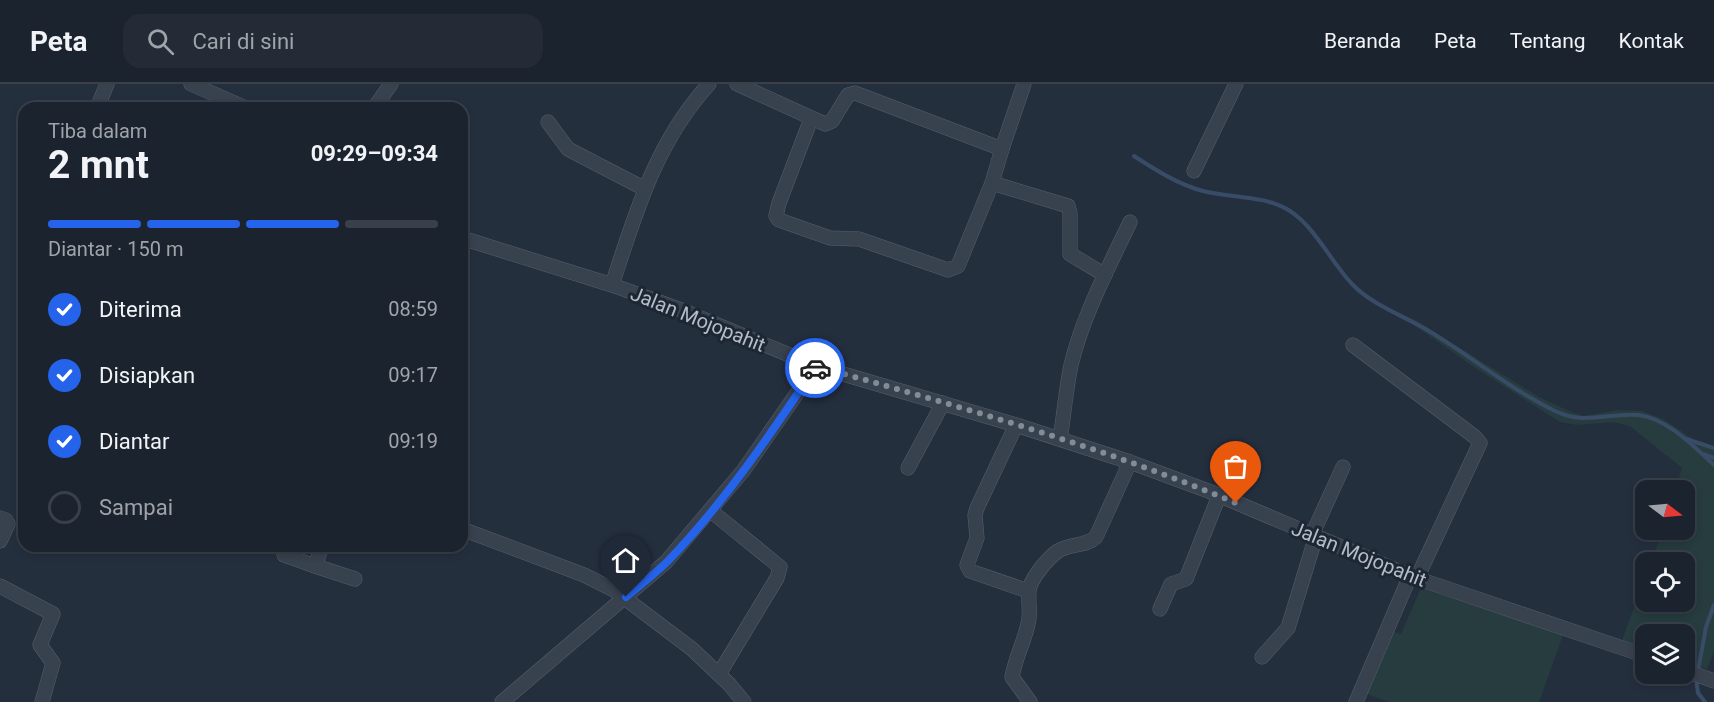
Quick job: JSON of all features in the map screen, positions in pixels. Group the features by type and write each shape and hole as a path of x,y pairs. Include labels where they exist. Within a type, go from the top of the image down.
{"street":[{"path":"100,102 107,84"},
{"path":"191,84 232,102"},
{"path":"378,102 391,84"},
{"path":"612,285 656,161 672,131 693,101 709,84"},
{"path":"737,84 822,124 830,123 845,98 855,93 1002,149"},
{"path":"811,119 776,216 782,222 830,238 859,240 948,270 958,266 992,183 1024,84"},
{"path":"1194,171 1230,86"},
{"path":"548,122 568,149 645,189"},
{"path":"992,183 1068,206 1070,254 1105,275"},
{"path":"1060,439 1071,366 1087,317 1130,222"},
{"name":"Jalan Mojopahit","path":"468,240 612,285 679,309 816,366 1016,425 1131,462 1413,577 1635,652"},
{"path":"1353,345 1480,443 1413,577 1356,702"},
{"path":"502,702 666,562 750,463 816,366"},
{"path":"908,468 943,403"},
{"path":"1016,425 977,508 975,515 977,538 967,565 970,571 1028,591"},
{"path":"1030,702 1012,678 1028,625 1030,611 1028,591 1048,559 1060,550 1091,542 1096,537 1131,462"},
{"path":"1262,657 1288,628 1314,535 1342,467"},
{"path":"1160,609 1171,584 1184,582 1186,579 1219,496"},
{"path":"711,511 780,567 777,578 719,674"},
{"path":"0,518 6,520 8,524 0,541"},
{"path":"468,531 584,575 626,597 719,674 744,702"},
{"path":"315,566 320,552"},
{"path":"284,555 355,579"},
{"path":"0,585 53,614 40,645 53,663 42,702"},
{"path":"1695,674 1713,680"}],"green space":[{"path":"1388,307 1418,322 1539,397 1569,411 1583,416 1618,410 1642,411 1663,419 1693,439 1714,446 1714,651 1707,669 1695,665 1695,624 1635,624 1635,646 1622,641 1635,605 1635,612 1695,612 1695,552 1655,552 1659,540 1695,540 1695,480 1678,480 1682,468 1630,426 1613,422 1577,425 1560,422 1474,367"},
{"path":"1421,588 1563,635 1539,702 1389,702 1367,694 1394,632 1401,634"}],"waterway":[{"path":"1134,156 1185,185 1214,193 1259,199 1290,211 1315,235 1344,275 1360,291 1429,331 1538,402 1555,411 1577,418 1628,415 1650,418 1680,435 1714,465"},
{"path":"1686,439 1714,448"},
{"path":"1703,454 1714,458"},
{"path":"1698,671 1706,627 1714,605"},
{"path":"1696,678 1698,693 1705,702"}],"way so far":[{"path":"815,368 816,366 1016,425 1131,462 1236,503"}],"route":[{"path":"626,597 666,562 711,511 756,454 815,368"}]}
